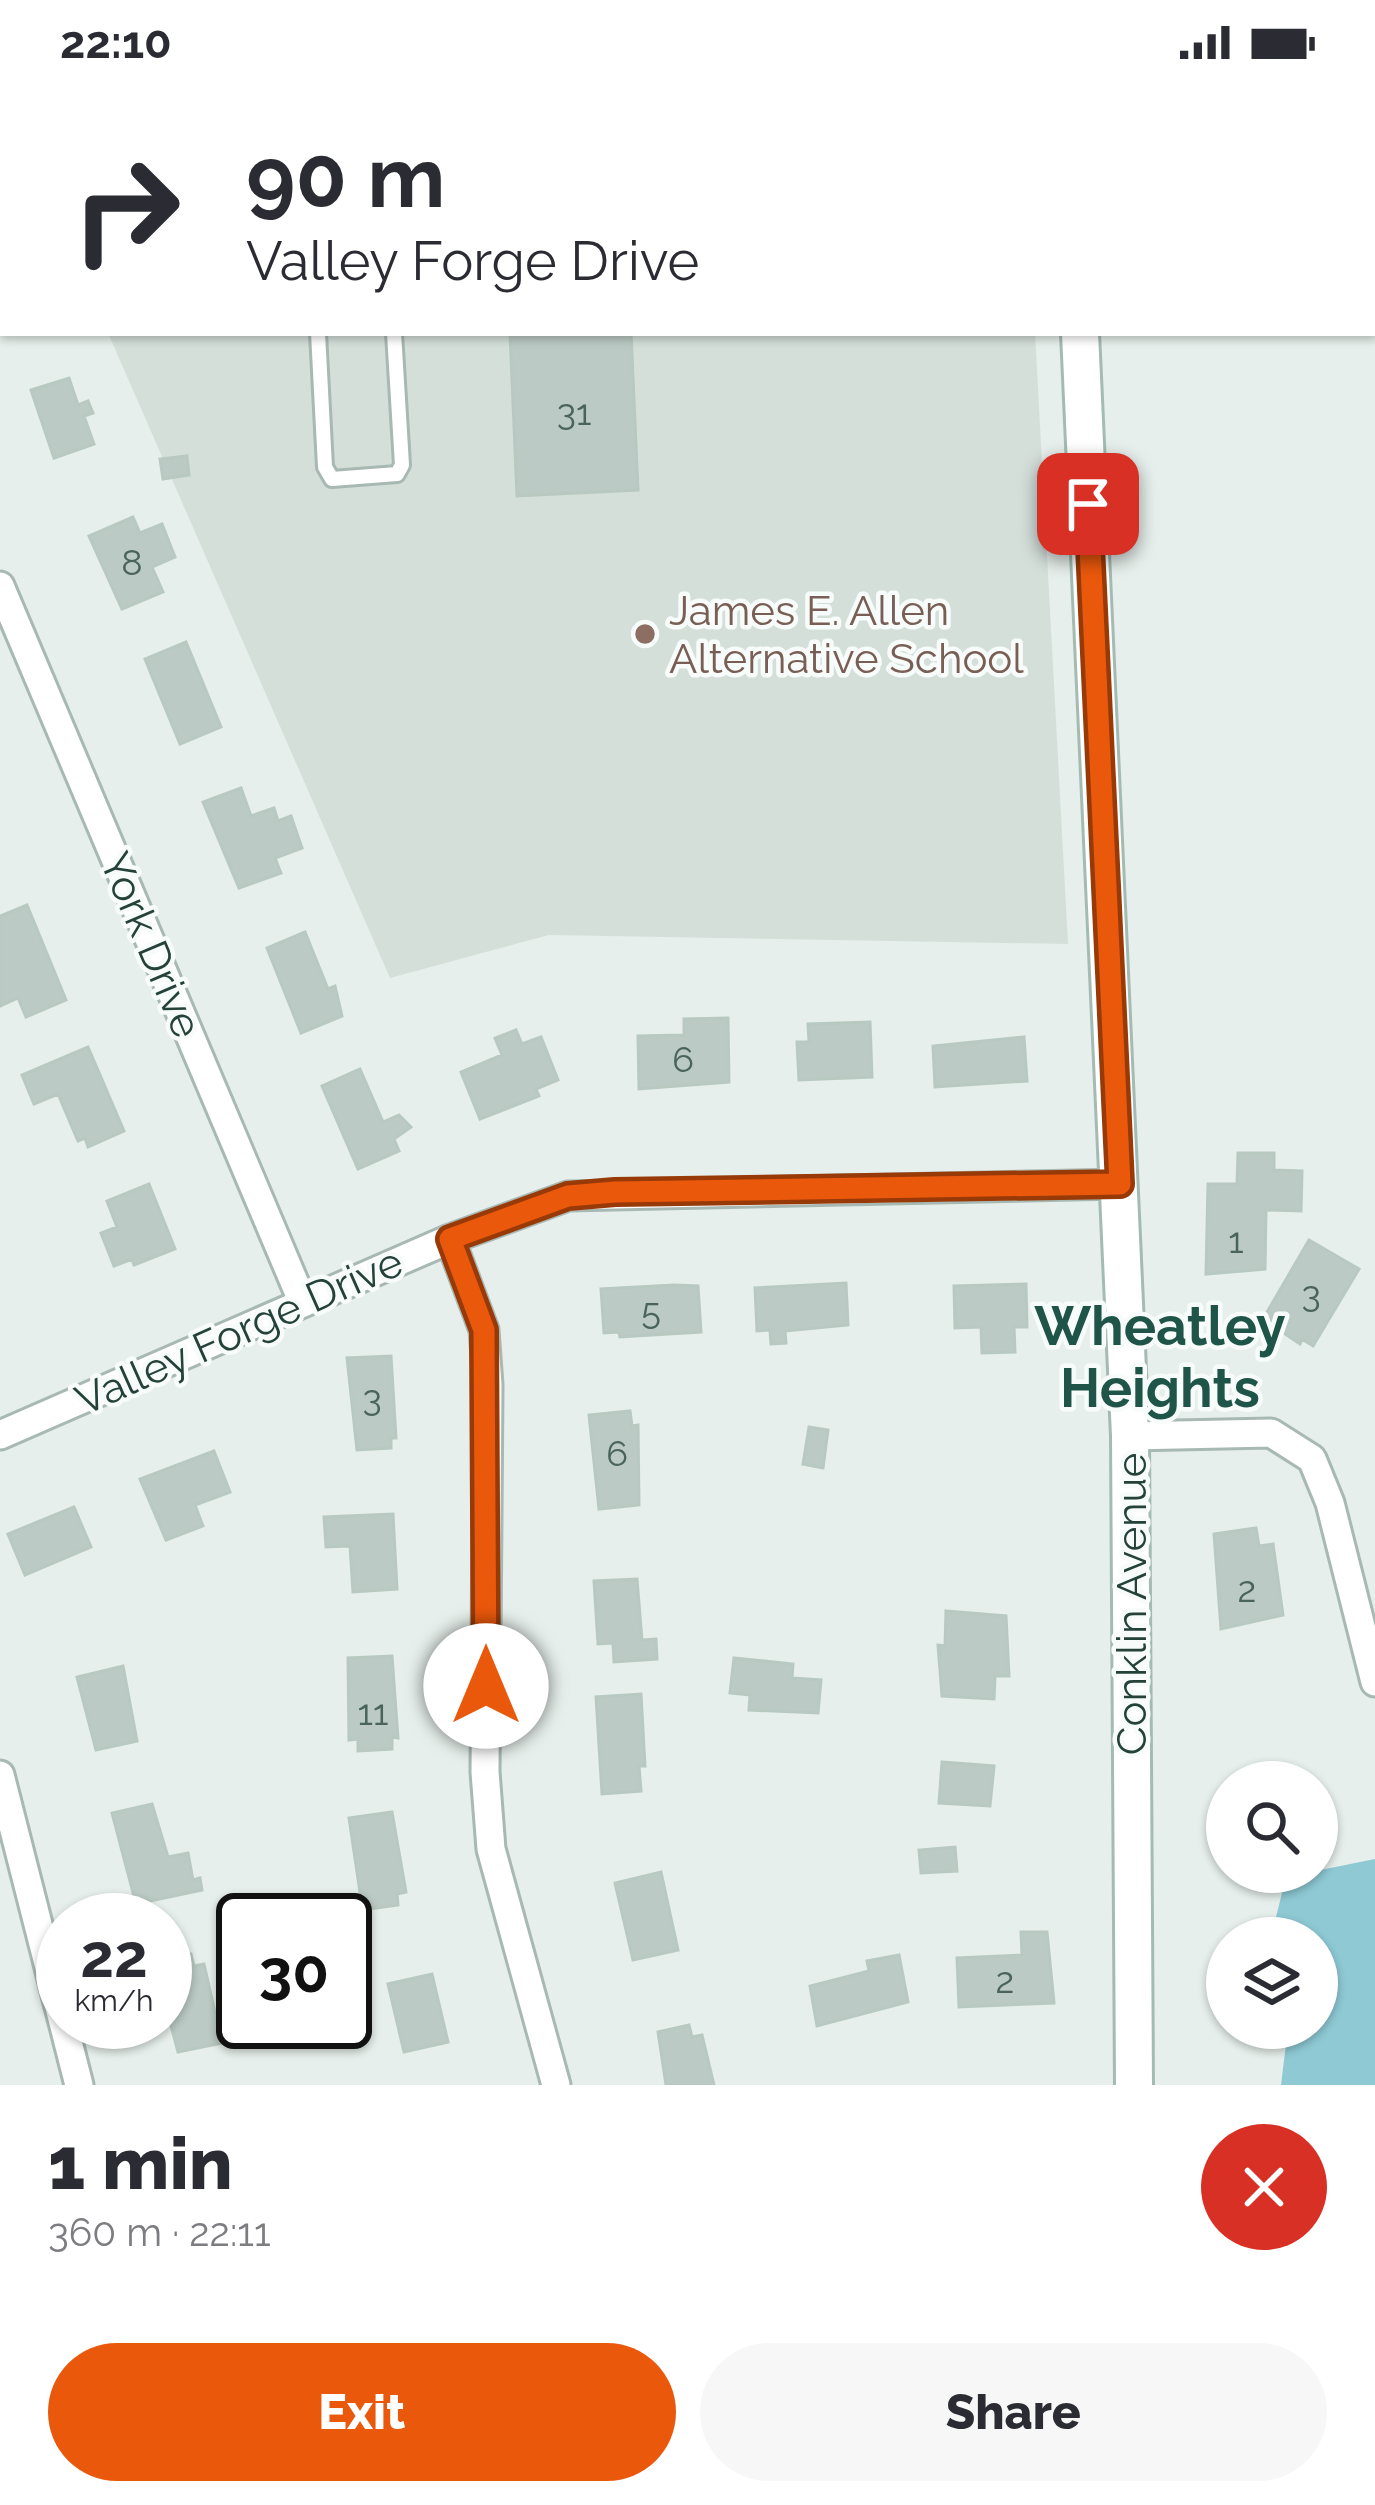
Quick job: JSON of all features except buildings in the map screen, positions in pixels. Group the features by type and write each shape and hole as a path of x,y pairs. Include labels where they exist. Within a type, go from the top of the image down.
{"street":[{"name":"Conklin Avenue","path":"1079,336 1130,1436 1134,2085"},
{"name":"York Drive","path":"0,586 304,1304"},
{"name":"Valley Forge Drive","path":"0,1435 450,1239 568,1196 1120,1184"},
{"path":"450,1239 484,1330 488,1385 485,1772 491,1849 556,2085"},
{"path":"1130,1436 1271,1433 1312,1459 1330,1503 1375,1682"},
{"path":"0,1775 79,2085"}],"lane":[{"path":"318,336 325,467 332,478 397,474 402,465 394,336"}],"shaded area":[{"name":"James E. Allen Alternative School","path":"109,336 1035,336 1068,944 549,935 390,978"}],"water":[{"path":"1375,1859 1375,2085 1281,2085 1285,2049 1338,2049 1338,1917 1276,1917 1282,1893 1338,1893 1338,1866"}],"place":[{"name":"James E. Allen Alternative School","path":"645,634"}],"district":[{"name":"Wheatley Heights","path":"1160,1357"}],"route":[{"path":"486,1686 488,1385 484,1330 450,1239 568,1196 615,1192 1120,1184 1088,504"}]}
